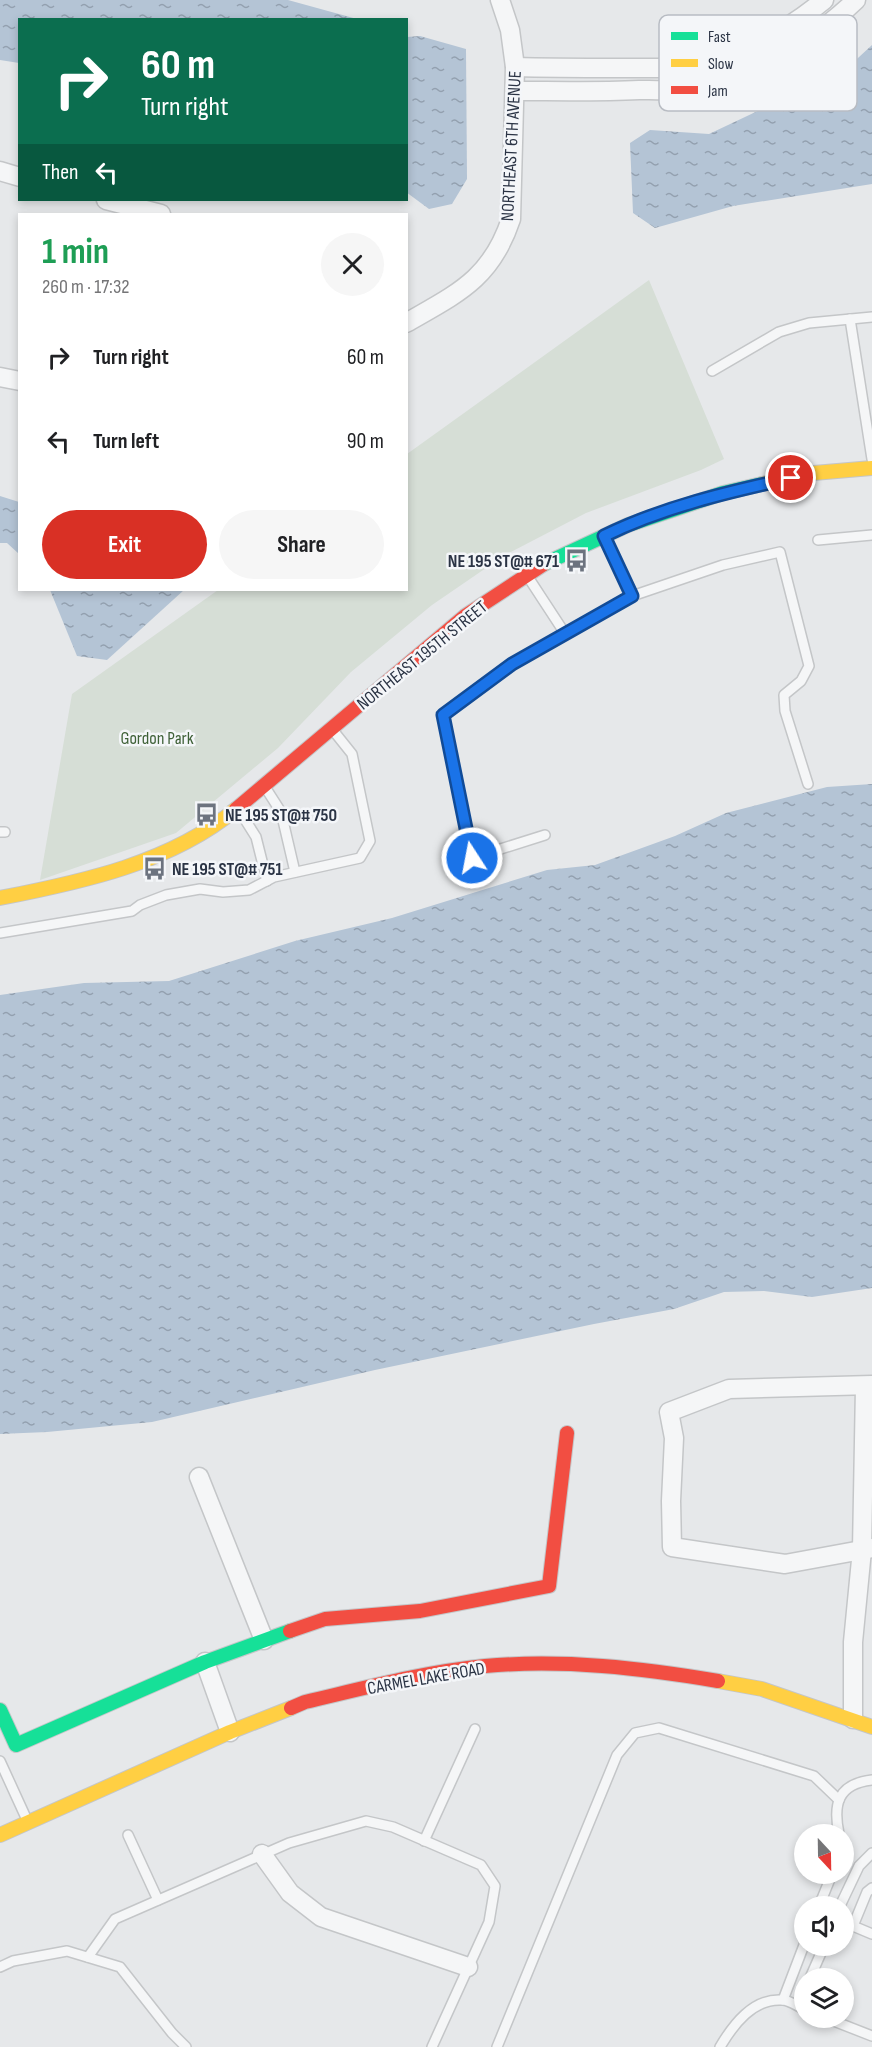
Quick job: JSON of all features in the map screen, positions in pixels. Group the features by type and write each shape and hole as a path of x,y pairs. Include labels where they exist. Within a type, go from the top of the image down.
{"street":[{"name":"NORTHEAST 6TH AVENUE","path":"408,323 465,289 487,267 505,237 511,219 515,67 510,30 500,0"},
{"path":"806,15 824,0"},
{"path":"840,15 856,0"},
{"path":"515,67 659,68"},
{"path":"515,91 659,89"},
{"path":"0,171 18,176"},
{"path":"110,201 157,213"},
{"path":"0,377 18,381"},
{"name":"NORTHEAST 195TH STREET","path":"0,898 77,884 165,852 214,827 465,616 544,564 628,525 723,493 814,473 872,468"},
{"path":"853,1719 853,1642 867,1549 868,1386 729,1389 669,1412 674,1438 671,1501 672,1547 785,1564 867,1549"},
{"path":"0,1710 16,1745 206,1662 325,1619 420,1611 549,1586 567,1433"},
{"path":"199,1477 264,1640"},
{"path":"206,1662 230,1732"},
{"name":"CARMEL LAKE ROAD","path":"0,1834 230,1732 306,1702 404,1678 486,1666 581,1664 664,1672 762,1689 872,1727"},
{"path":"262,1854 290,1893 321,1917 468,1967"}],"lane":[{"path":"712,370 779,332 809,323 872,317"},
{"path":"850,319 872,459"},
{"path":"818,540 872,535"},
{"path":"604,536 632,596"},
{"path":"544,835 472,858 443,715 512,664 632,596 723,565 780,552 808,666 801,681 784,696 785,711 808,784"},
{"path":"527,575 564,633"},
{"path":"0,933 132,911 166,895 200,889 223,892 249,890 274,877 360,858 370,841 352,754 332,729"},
{"path":"265,786 281,812 295,872"},
{"path":"238,808 256,837 267,881"},
{"path":"497,2047 617,1755 635,1733 659,1728 814,1776 839,1800"},
{"path":"424,1841 475,1729"},
{"path":"0,1761 28,1822"},
{"path":"837,1824 835,1810 839,1800 848,1789 872,1780"},
{"path":"88,1957 115,1919 262,1854 289,1843 366,1821 393,1827 481,1865 495,1886 489,1922 432,2047"},
{"path":"128,1835 158,1900"},
{"path":"845,1896 859,1866 872,1853"},
{"path":"872,1888 867,1892 853,1926 872,1934"},
{"path":"0,1967 13,1961 67,1951 120,1967 172,2033 186,2047"},
{"path":"783,2000 800,1956"},
{"path":"720,2047 741,2017 764,2002 783,2000 794,2005"},
{"path":"852,2028 872,2036"}],"green space":[{"name":"Gordon Park","path":"649,280 724,459 701,470 586,513 505,555 432,605 351,672 278,748 176,833 40,880 72,694 217,591 408,591 408,453"}],"water":[{"path":"0,0 288,0 353,18 18,18 18,63 0,60"},
{"path":"420,36 466,49 467,179 452,204 429,209 408,193 408,37"},
{"path":"872,45 872,184 733,206 655,228 633,213 630,143 650,130 709,134 758,111 857,111 857,59"},
{"path":"0,496 18,502 18,553 7,543 0,543"},
{"path":"50,591 183,591 107,660 77,656"},
{"path":"872,784 872,1288 812,1297 764,1291 724,1292 674,1309 375,1370 152,1422 0,1434 0,995 84,983 169,981 295,941 392,918 547,870 595,865 675,836 726,813 827,787"}],"traffic: fast":[{"path":"544,564 628,525 723,493 762,484"},
{"path":"0,1710 16,1745 205,1662 290,1631"}],"traffic: slow":[{"path":"762,484 814,473 872,468"},
{"path":"0,898 94,877 154,857 211,828 236,809"},
{"path":"718,1681 762,1689 872,1727"},
{"path":"0,1835 230,1732 291,1708"}],"traffic: jam":[{"path":"236,809 465,616 544,564"},
{"path":"290,1631 325,1619 420,1611 549,1586 567,1433"},
{"path":"291,1708 305,1702 417,1676 514,1664 602,1666 718,1681"}],"place":[{"name":"NE 195 ST@# 671","path":"577,561"},
{"name":"NE 195 ST@# 750","path":"207,815"},
{"name":"NE 195 ST@# 751","path":"154,869"}],"route":[{"path":"472,858 443,715 512,664 632,596 604,536 628,525 723,493 791,478"}]}
